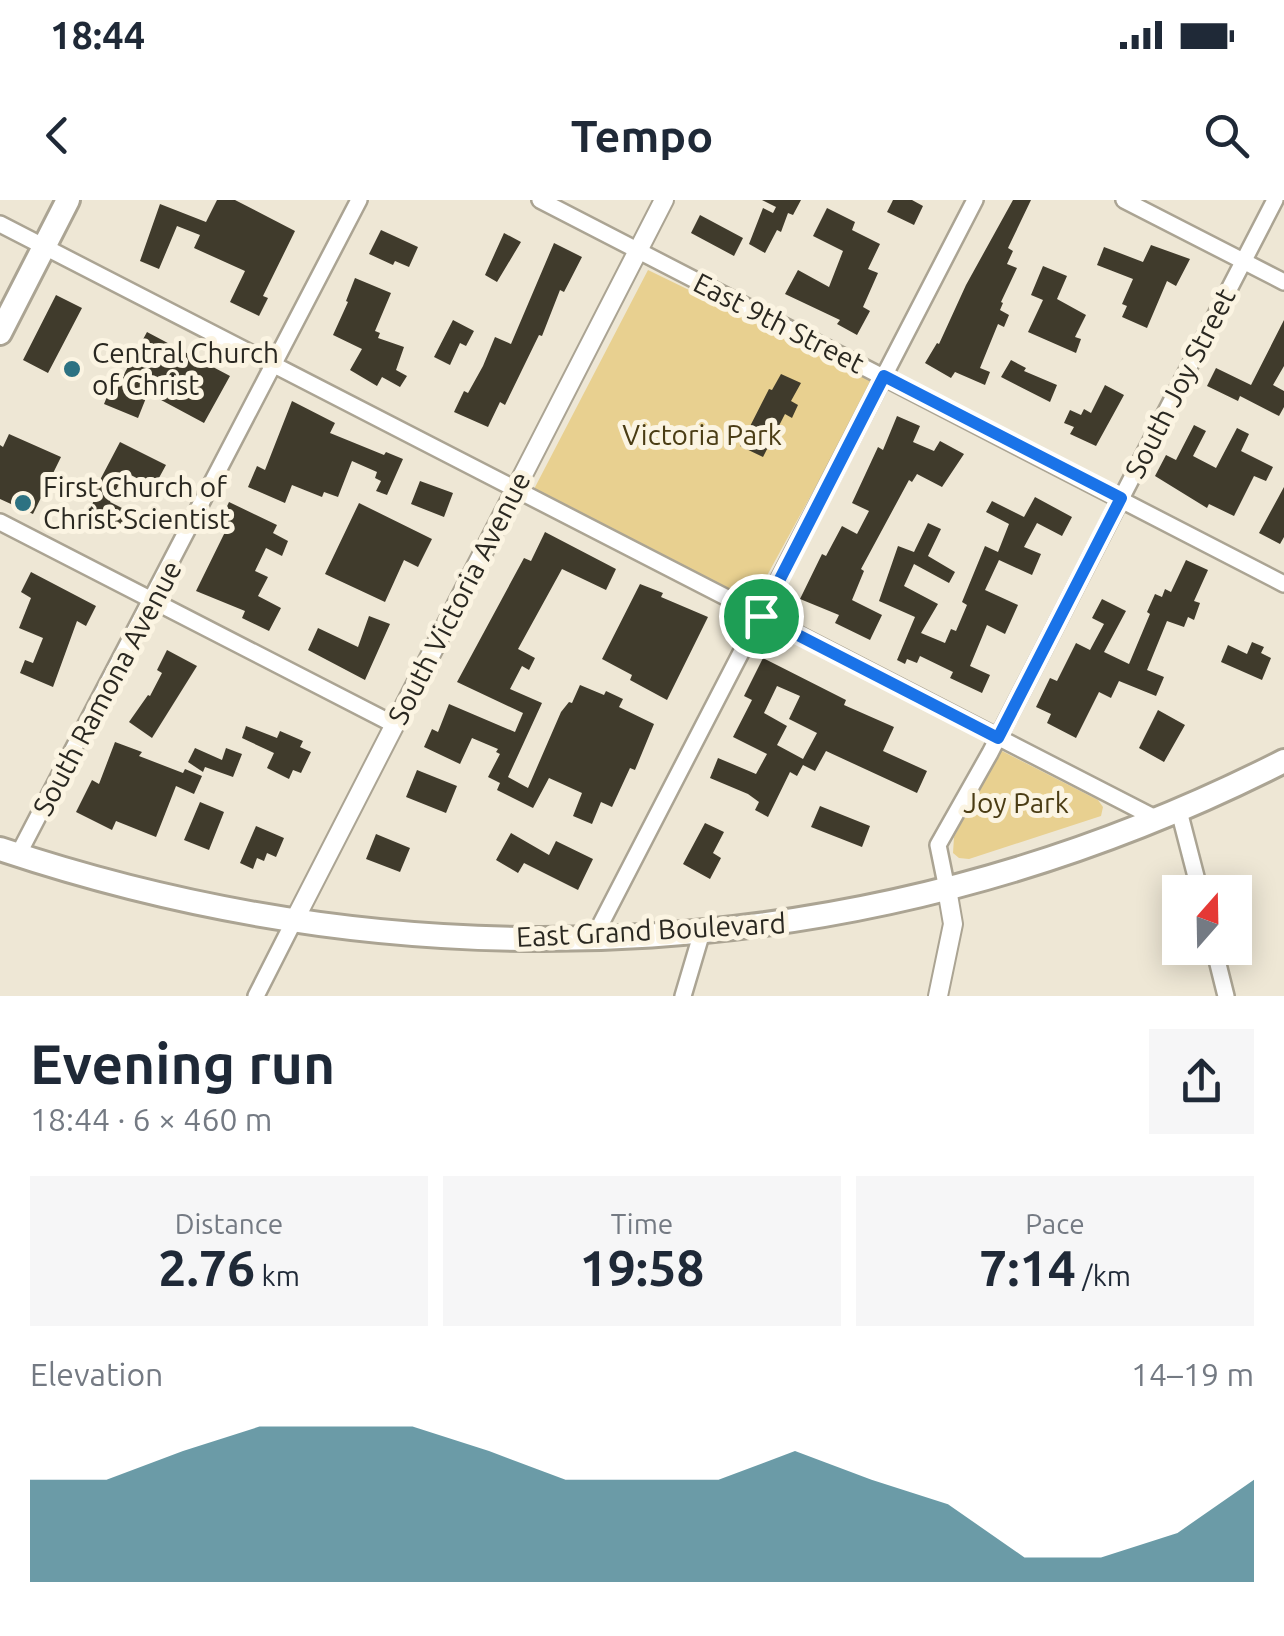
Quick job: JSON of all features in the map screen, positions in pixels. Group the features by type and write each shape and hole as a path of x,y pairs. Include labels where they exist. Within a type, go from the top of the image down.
{"main road":[{"path":"0,333 68,200"},
{"name":"East Grand Boulevard","path":"9,852 150,893 294,921 442,936 593,938 702,932 831,916 946,889 1043,860 1169,815 1284,761"}],"street":[{"name":"South Ramona Avenue","path":"9,852 153,600 359,200"},
{"name":"East 9th Street","path":"540,200 1284,584"},
{"name":"South Victoria Avenue","path":"256,996 664,200"},
{"path":"593,938 975,200"},
{"path":"1124,200 1284,282"},
{"name":"South Joy Street","path":"946,889 938,844 998,738 1274,200"},
{"path":"0,224 998,738 1169,815 1193,875"},
{"path":"0,522 395,725"},
{"path":"938,996 953,924 946,889"},
{"path":"683,996 702,932"},
{"path":"1218,965 1226,996"}],"green space":[{"name":"Victoria Park","path":"648,270 874,380 752,603 533,491"},
{"name":"Joy Park","path":"1002,751 1098,800 1103,807 1101,816 969,859 959,858 953,853 954,837 996,754"}],"building":[{"path":"217,200 235,200 295,231 263,296 268,298 259,316 230,302 245,271 194,248 200,235 177,226 159,269 140,261 160,204 206,222"},
{"path":"762,200 801,200 793,215 788,213 781,232 777,230 765,253 749,244 763,208 773,213 776,207"},
{"path":"893,200 912,200 923,206 914,225 887,212"},
{"path":"1013,200 1031,200 1008,248 1013,251 1007,264 1017,268 1001,302 1000,310 1009,315 1004,327 998,324 980,368 990,372 985,385 955,372 951,378 925,363 939,344"},
{"path":"827,208 855,222 852,230 880,244 868,269 878,273 863,307 870,311 857,335 837,324 840,320 785,294 798,270 829,287 843,251 813,236"},
{"path":"700,215 743,238 734,256 691,233"},
{"path":"381,230 418,247 409,267 395,261 393,265 369,254"},
{"path":"504,233 521,242 497,282 485,275"},
{"path":"554,243 582,257 564,292 560,290 542,336 539,335 505,405 500,402 488,427 454,412 483,366 495,337 511,344"},
{"path":"1151,245 1190,259 1176,286 1167,281 1147,328 1122,317 1127,306 1122,304 1133,279 1097,265 1104,247 1143,262"},
{"path":"1043,266 1067,276 1057,299 1086,315 1075,337 1081,339 1076,353 1028,332 1043,300 1031,295"},
{"path":"355,278 391,293 375,331 380,333 378,338 404,347 396,370 407,376 400,387 382,377 377,386 350,370 362,349 333,335"},
{"path":"56,295 82,308 48,373 23,360"},
{"path":"453,320 474,331 466,346 460,343 450,365 434,357"},
{"path":"1284,320 1284,366 1273,385 1284,391 1284,407 1279,416 1240,396 1238,401 1207,386 1216,368 1251,385"},
{"path":"147,332 230,376 204,423 148,393 138,418 104,404"},
{"path":"1011,360 1026,368 1024,371 1057,385 1050,402 1001,377"},
{"path":"781,374 801,383 791,401 798,405 792,418 785,414 763,457 740,446 769,389"},
{"path":"1105,385 1124,395 1096,446 1070,434 1074,427 1064,423 1070,410 1081,415 1084,409 1091,413"},
{"path":"292,401 335,423 330,433 403,459 387,495 376,491 381,481 375,478 377,472 352,461 338,497 324,492 322,497 292,485 285,503 248,487 257,466 265,470"},
{"path":"897,416 920,426 913,442 934,451 940,441 964,454 942,487 917,474 912,482 909,480 861,569 864,571 852,600 882,615 870,640 835,623 839,615 800,599 822,554 826,556 842,526 857,534 869,511 852,503 878,447 883,450"},
{"path":"1194,425 1206,431 1193,456 1216,468 1237,428 1249,434 1241,451 1273,467 1266,481 1254,476 1234,516 1209,504 1207,508 1155,476 1166,455 1176,460"},
{"path":"9,434 61,457 33,514 0,499 0,445 3,447"},
{"path":"120,442 166,465 154,487 125,472 110,502 138,516 130,533 88,513 96,496 82,489 89,475 100,480"},
{"path":"420,481 453,493 444,517 411,504"},
{"path":"1284,487 1284,537 1280,544 1259,533"},
{"path":"1035,497 1072,517 1062,536 1037,523 1024,547 1041,554 1032,575 999,560 985,590 1018,605 1005,634 987,625 970,666 990,675 982,693 950,678 953,672 920,656 917,663 897,660 915,617 879,601 898,546 914,552 928,523 941,529 928,556 955,572 949,583 914,564 904,586 938,604 921,633 945,643 951,629 956,631 967,605 962,602 985,546 998,552 1009,524 986,512 992,501 1024,517"},
{"path":"229,502 277,525 273,533 288,541 282,556 266,548 255,571 268,577 258,596 281,608 269,631 242,618 245,611 196,591 226,530 218,526"},
{"path":"359,503 432,539 418,567 404,560 385,602 325,574"},
{"path":"545,532 616,569 606,590 562,569 518,649 535,658 529,670 522,666 510,689 542,703 508,777 528,788 561,712 572,703 580,685 623,699 619,707 654,724 635,770 630,768 612,807 601,802 592,824 573,816 582,793 549,778 533,808 497,790 500,783 488,777 500,754 498,749 472,738 460,764 424,747 432,729 438,732 449,704 515,732 523,713 457,682 524,558 531,561"},
{"path":"1186,560 1208,570 1194,601 1200,603 1194,620 1188,617 1184,627 1167,621 1147,670 1164,677 1156,696 1119,681 1111,698 1099,692 1076,738 1047,723 1051,714 1036,707 1050,678 1057,681 1076,643 1090,650 1104,624 1092,618 1102,599 1126,611 1104,652 1129,664 1155,594 1162,597 1165,589 1171,592"},
{"path":"31,572 96,606 86,626 77,621 53,687 20,673 25,660 33,663 43,638 19,628 31,598 21,592"},
{"path":"640,584 708,617 667,700 602,659"},
{"path":"369,616 390,624 365,680 308,650 318,628 358,647"},
{"path":"1252,642 1264,647 1261,653 1271,658 1262,680 1221,662 1228,645 1247,654"},
{"path":"167,650 197,666 152,738 129,722 150,696 162,673 157,670"},
{"path":"763,658 846,700 844,705 894,727 883,751 927,771 917,793 826,751 815,771 803,765 797,776 790,772 768,817 755,810 759,802 748,794 710,778 718,758 756,774 767,754 733,737 752,700 744,696","holes":["777,686 800,696 789,719 817,733 803,759 777,745 787,726 764,713"]},
{"path":"1158,710 1185,725 1164,762 1139,748"},
{"path":"246,726 277,738 280,731 303,741 300,747 311,752 301,773 293,770 289,779 267,768 274,753 242,738"},
{"path":"115,742 142,752 139,756 202,776 194,794 176,786 156,837 116,821 112,830 76,812 92,780 99,784"},
{"path":"195,748 222,760 226,748 242,754 233,777 205,767 203,772 188,762"},
{"path":"417,770 457,786 446,813 406,797"},
{"path":"200,802 224,812 209,850 184,840"},
{"path":"820,806 870,826 862,847 811,827"},
{"path":"705,823 724,832 713,853 721,858 710,879 683,864"},
{"path":"256,826 284,838 276,857 267,853 264,861 257,858 253,869 240,863"},
{"path":"511,833 549,855 556,841 593,859 578,890 524,863 518,873 496,860"},
{"path":"376,834 410,848 400,872 366,859"}],"place":[{"name":"Central Church of Christ","path":"72,369"},
{"name":"First Church of Christ Scientist","path":"23,503"}],"route":[{"path":"884,376 1121,498 998,738 761,616 884,376"}]}
